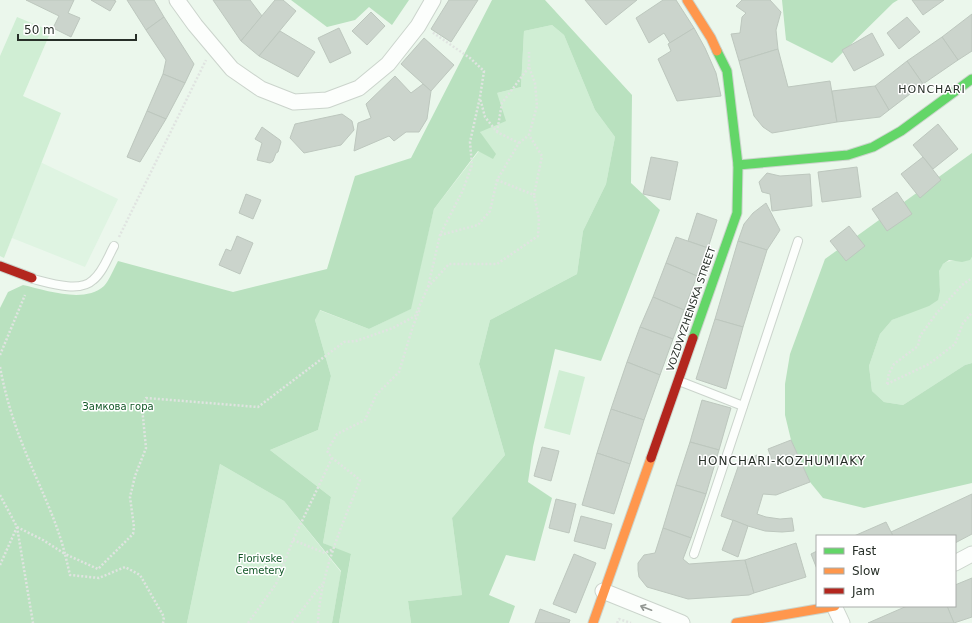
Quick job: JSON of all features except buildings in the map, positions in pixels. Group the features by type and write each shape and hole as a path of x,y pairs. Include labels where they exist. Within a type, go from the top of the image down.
{"street":[{"path":"177,0 195,25 232,69 261,89 294,102 327,100 359,88 388,64 418,26 433,0"},
{"name":"VOZDVYZHENSKA STREET","path":"593,623 737,213 738,165 727,71 711,38 687,0"},
{"path":"738,165 848,155 873,147 901,132 972,79"},
{"path":"0,266 32,278"},
{"path":"956,562 972,554"},
{"path":"603,591 682,623"},
{"path":"736,623 828,607"},
{"path":"834,607 842,623"}],"lane":[{"path":"694,554 798,241"},
{"path":"32,278 56,284 83,286 92,282 98,275 114,246"},
{"path":"678,381 743,406"}],"path":[{"path":"318,623 322,584 333,549 360,480 332,458 328,451 337,434 365,420 376,395 399,372 413,326 428,288 440,235 463,190 472,165 470,142 484,71 470,58 439,38 427,28"},
{"path":"440,235 478,225 490,211 497,180 519,142 529,135 537,106 535,83 529,67 529,52"},
{"path":"114,246 207,59"},
{"path":"497,132 502,103 529,67"},
{"path":"480,97 485,117 497,132 519,142"},
{"path":"17,527 44,540 65,554 98,569 132,534 134,528 130,496 135,476 146,448 142,407 146,398 258,407 344,342 356,341 393,328 415,316 428,288 449,264 497,264 538,236 539,219 534,196 542,156 529,135"},
{"path":"497,180 534,196"},
{"path":"0,355 32,278"},
{"path":"972,278 962,285 936,314 920,336 918,346 894,364 888,373 887,384 929,364 955,344 963,323 972,313"},
{"path":"0,367 5,394 22,443 60,533 70,575 99,578 126,567 140,575 164,617 162,623"},
{"path":"248,623 276,584 293,540 332,458"},
{"path":"0,495 17,527 33,623"},
{"path":"0,565 17,527"},
{"path":"293,540 325,553 333,549"},
{"path":"292,623 322,584"},
{"path":"617,623 619,619 631,623"}],"shaded area":[{"path":"38,161 118,199 85,267 12,238 7,252"}],"green space":[{"path":"291,0 409,0 392,25 369,7 355,20 327,27"},
{"name":"Замкова гора","path":"492,0 545,0 632,95 631,183 660,210 601,361 555,349 533,447 528,482 552,498 535,561 506,555 489,595 515,606 509,623 411,623 408,601 462,595 452,518 505,455 479,364 490,320 577,274 583,231 606,184 615,137 595,110 564,35 552,25 524,31 521,87 497,93 506,121 480,132 496,154 493,159 478,151 434,209 411,309 369,329 320,310 315,320 331,376 318,430 270,450 331,497 323,543 351,554 339,623 332,623 341,571 284,501 220,464 187,623 0,623 0,308 8,292 23,285 65,294 86,294 96,291 106,284 118,261 233,292 327,269 355,176 411,158"},
{"path":"782,0 898,0 893,3 832,63 786,40"},
{"path":"17,17 51,31 23,96 61,113 4,258 0,256 0,56"},
{"path":"552,25 564,35 595,110 615,137 606,184 583,231 577,274 490,320 479,364 505,455 452,518 462,595 408,601 411,623 339,623 351,555 323,543 331,497 270,450 318,430 331,376 315,320 319,310 369,329 410,309 434,209 479,151 493,158 480,132 497,93 521,87 524,31"},
{"path":"972,153 972,257 970,260 962,262 949,260 943,264 939,271 940,291 938,300 929,306 892,320 880,334 869,366 872,391 884,402 903,405 965,365 972,363 972,483 864,508 823,498 810,482 791,440 785,415 785,384 790,354 825,259"},
{"path":"972,257 972,363 965,365 903,405 884,402 872,391 869,366 880,334 892,320 907,314 940,291 939,271 941,266 949,261 964,261"},
{"path":"559,370 585,377 570,435 544,428"},
{"name":"Florivske Cemetery","path":"220,464 284,501 341,572 332,623 187,623"}],"traffic: fast":[{"path":"693,338 737,213 738,165 727,71 717,51"},
{"path":"738,165 848,155 873,147 901,131 972,79"}],"traffic: slow":[{"path":"687,0 711,38 717,51"},
{"path":"593,623 651,458"},
{"path":"736,623 829,607"}],"traffic: jam":[{"path":"0,266 32,278"},
{"path":"651,458 693,338"}],"district":[{"name":"HONCHARI","path":"932,89"},
{"name":"HONCHARI-KOZHUMIAKY","path":"782,461"}]}
